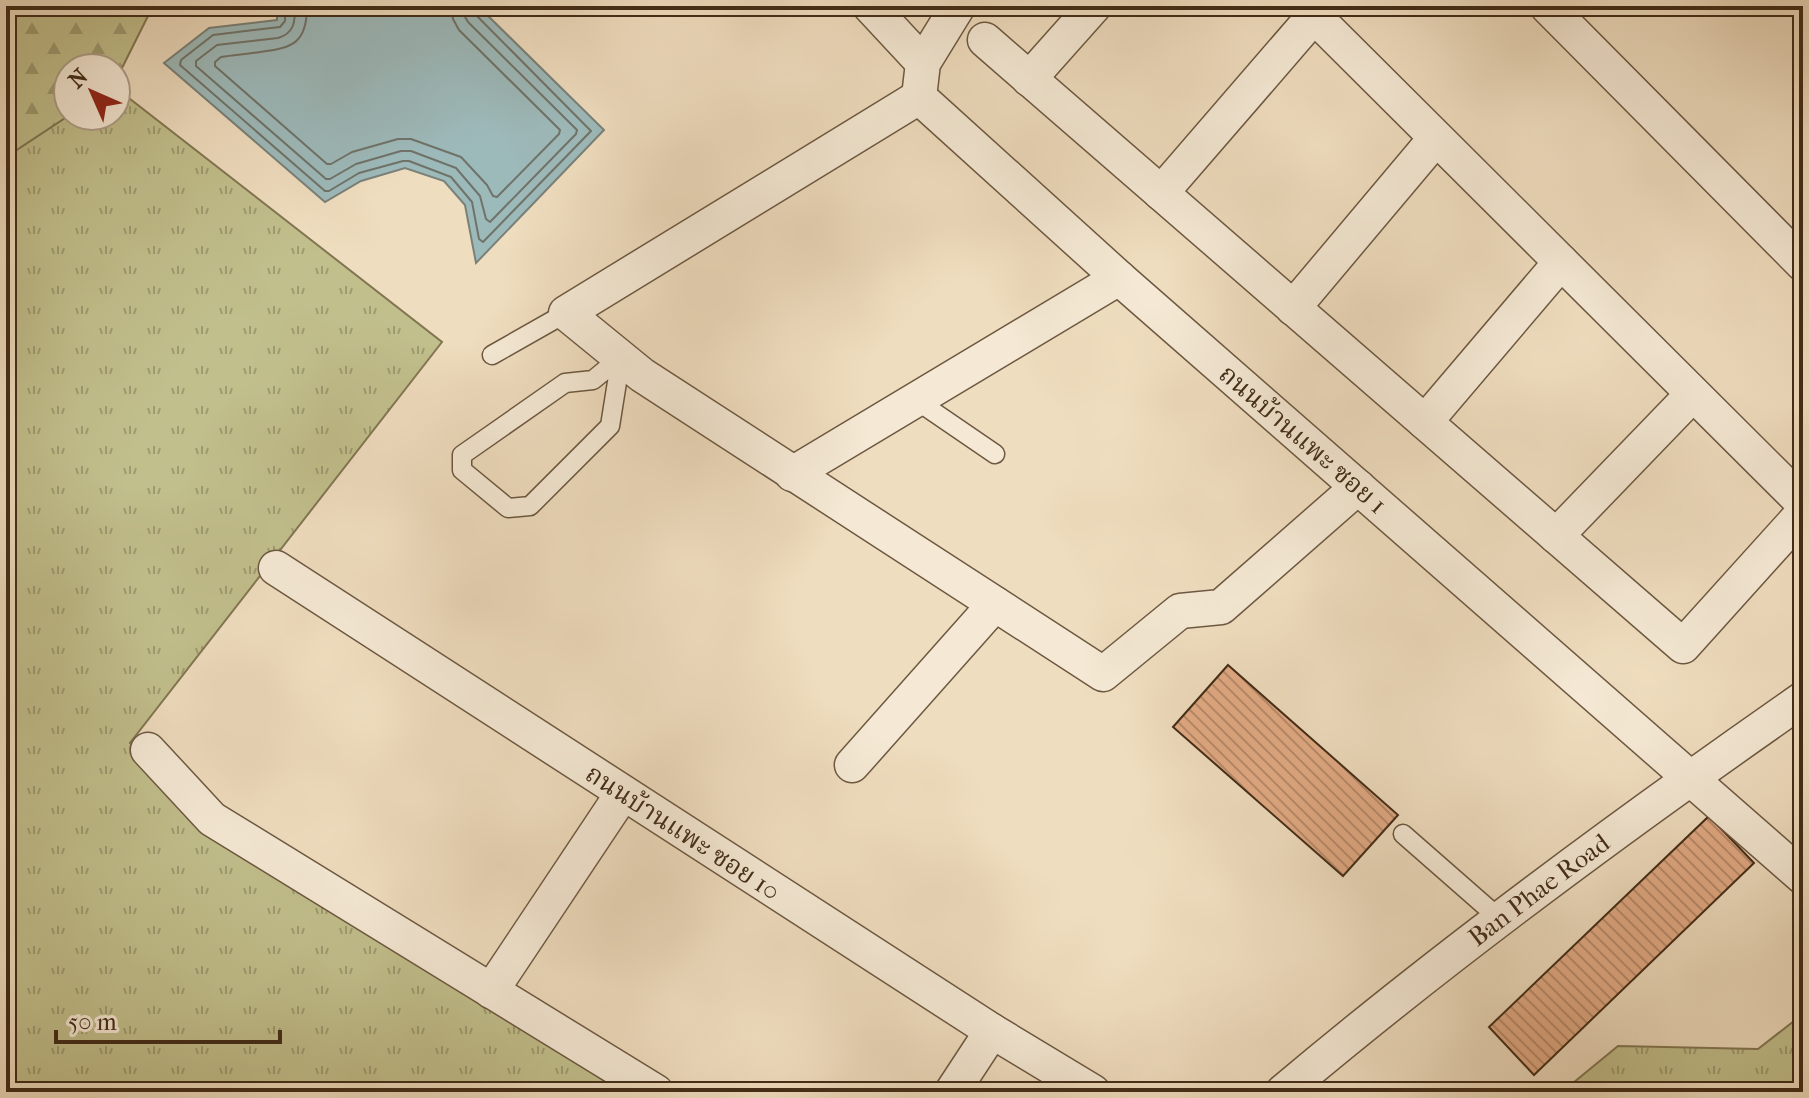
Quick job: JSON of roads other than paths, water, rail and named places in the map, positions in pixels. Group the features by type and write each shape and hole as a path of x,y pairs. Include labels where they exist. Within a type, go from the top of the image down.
{"street":[{"path":"870,6 923,63"},
{"path":"958,6 923,63 919,97 566,313 642,375 1103,674 1180,611 1221,607 1358,487"},
{"path":"1029,79 1094,6"},
{"path":"1547,6 1803,264"},
{"path":"1161,193 1309,11 1803,503"},
{"path":"985,40 1683,646 1803,513"},
{"name":"ถนนบ้านแพะ ซอย 1","path":"919,97 1119,278 1803,877"},
{"path":"1293,308 1436,138"},
{"path":"1425,422 1561,262"},
{"path":"792,474 1119,278"},
{"path":"1556,536 1693,394"},
{"name":"ถนนบ้านแพะ ซอย 10","path":"276,568 992,1031 1093,1092"},
{"path":"852,765 995,604"},
{"name":"Ban Phae Road","path":"1283,1092 1365,1023 1500,919 1691,777 1803,699"},
{"path":"148,750 212,819 656,1092"},
{"path":"491,991 623,793"},
{"path":"952,1092 992,1031"}],"lane":[{"path":"492,355 566,313"},
{"path":"621,357 610,426 530,506 508,508 462,470 462,455 565,383 593,380 621,357"},
{"path":"916,400 995,454"},
{"path":"1403,834 1500,919"}],"water":[{"path":"277,6 478,6 604,130 476,263 465,205 444,181 405,168 361,181 325,202 164,63 209,28 277,20"}]}
